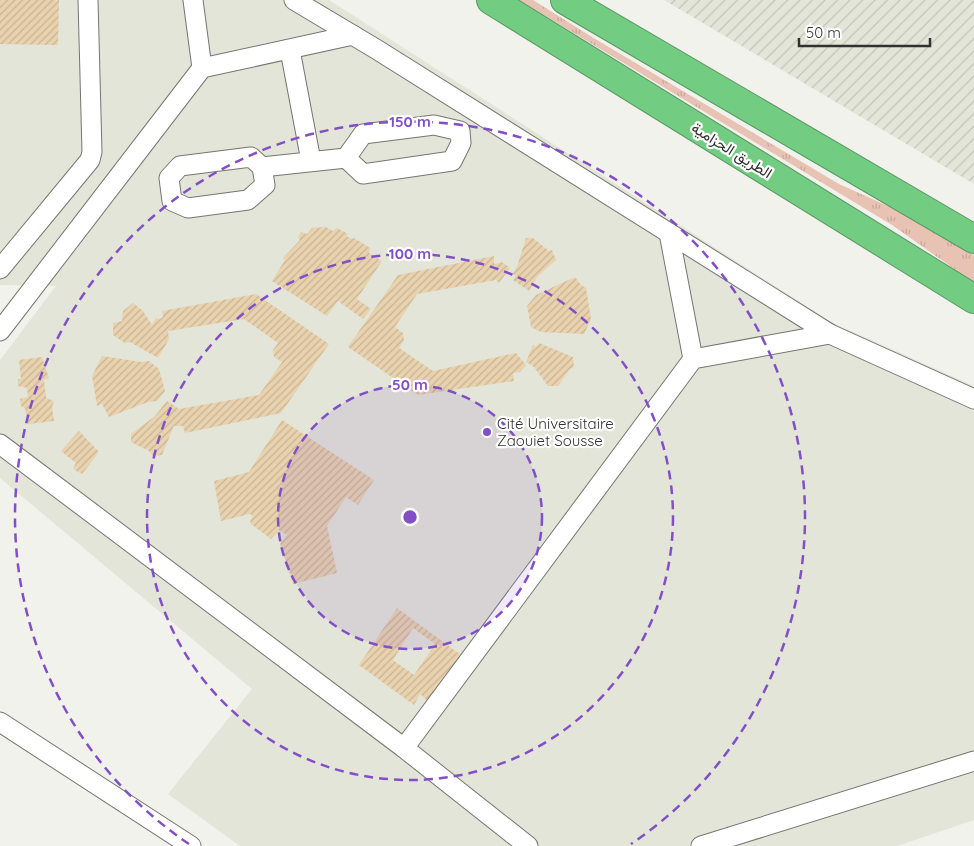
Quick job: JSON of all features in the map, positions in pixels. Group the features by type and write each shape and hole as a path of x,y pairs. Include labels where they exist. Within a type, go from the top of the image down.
{"highway":[{"path":"470,0 560,44"},
{"name":"الطريق الحزامية","path":"491,0 974,299"},
{"path":"571,3 974,239"}],"street":[{"path":"0,269 90,160 92,152 88,0"},
{"path":"194,0 202,68"},
{"path":"294,0 353,34 830,334 974,399"},
{"path":"0,331 202,68 290,50 353,34"},
{"path":"290,50 311,161"},
{"path":"262,167 265,186 248,200 188,208 172,201 169,178 180,166 250,156 262,167 346,158 363,134 434,124 460,131 461,143 452,161 362,174 346,158"},
{"path":"669,233 693,359"},
{"path":"404,748 693,359 830,334"},
{"path":"0,444 404,748 528,846"},
{"path":"0,722 191,846"},
{"path":"701,846 974,762"}],"shaded area":[{"name":"Cité Universitaire Zaouiet Sousse","path":"0,0 329,0 831,322 974,386 974,820 897,846 240,846 168,794 252,689 0,478 0,360 56,286 0,285"},
{"path":"664,0 974,0 974,184"}],"green space":[{"path":"519,0 533,0 839,184 899,211 974,255 974,283 892,225"}],"building":[{"path":"0,0 59,0 58,45 0,44"},
{"path":"326,227 333,231 337,228 348,234 346,236 354,238 370,248 369,253 382,261 357,299 371,309 363,319 338,301 327,316 272,281 285,260 283,258 300,240 298,238 301,232 307,234 312,228"},
{"path":"526,238 533,238 549,251 552,250 556,260 537,277 529,291 513,280 516,276 512,274 517,267"},
{"path":"494,256 494,264 502,262 510,268 499,283 496,280 417,294 395,327 403,333 404,340 399,348 433,371 516,353 526,365 520,372 513,373 514,381 418,395 348,347 398,275"},
{"path":"575,277 586,288 591,319 584,334 541,332 531,327 527,306 536,295"},
{"path":"256,294 329,344 281,413 185,433 183,426 174,426 162,455 153,456 149,451 131,442 131,434 154,417 167,401 179,409 259,395 282,362 274,357 273,350 278,343 244,319 168,331 169,339 158,358 130,342 125,343 113,335 113,323 122,321 123,311 133,303 143,311 152,325 156,318 160,319 163,317 162,311"},
{"path":"539,343 573,357 574,367 570,369 558,386 548,386 534,367 526,362 533,345 536,347"},
{"path":"102,356 141,362 149,361 159,369 165,391 157,401 148,402 109,417 102,404 97,406 92,376"},
{"path":"42,357 49,378 44,380 46,398 54,401 52,407 54,421 28,424 25,408 21,406 20,399 28,397 27,388 18,386 18,379 21,379 19,360"},
{"path":"282,420 374,480 358,505 346,497 327,526 337,573 293,584 280,544 287,535 279,530 271,539 251,524 250,520 253,516 250,514 221,521 214,481 249,472"},
{"path":"79,431 99,452 82,474 73,469 76,463 61,451"},
{"path":"397,608 461,655 429,702 420,694 414,705 359,665","holes":["413,628 435,644 414,675 393,660"]}],"place":[{"name":"Cité Universitaire Zaouiet Sousse","path":"487,432"}]}
